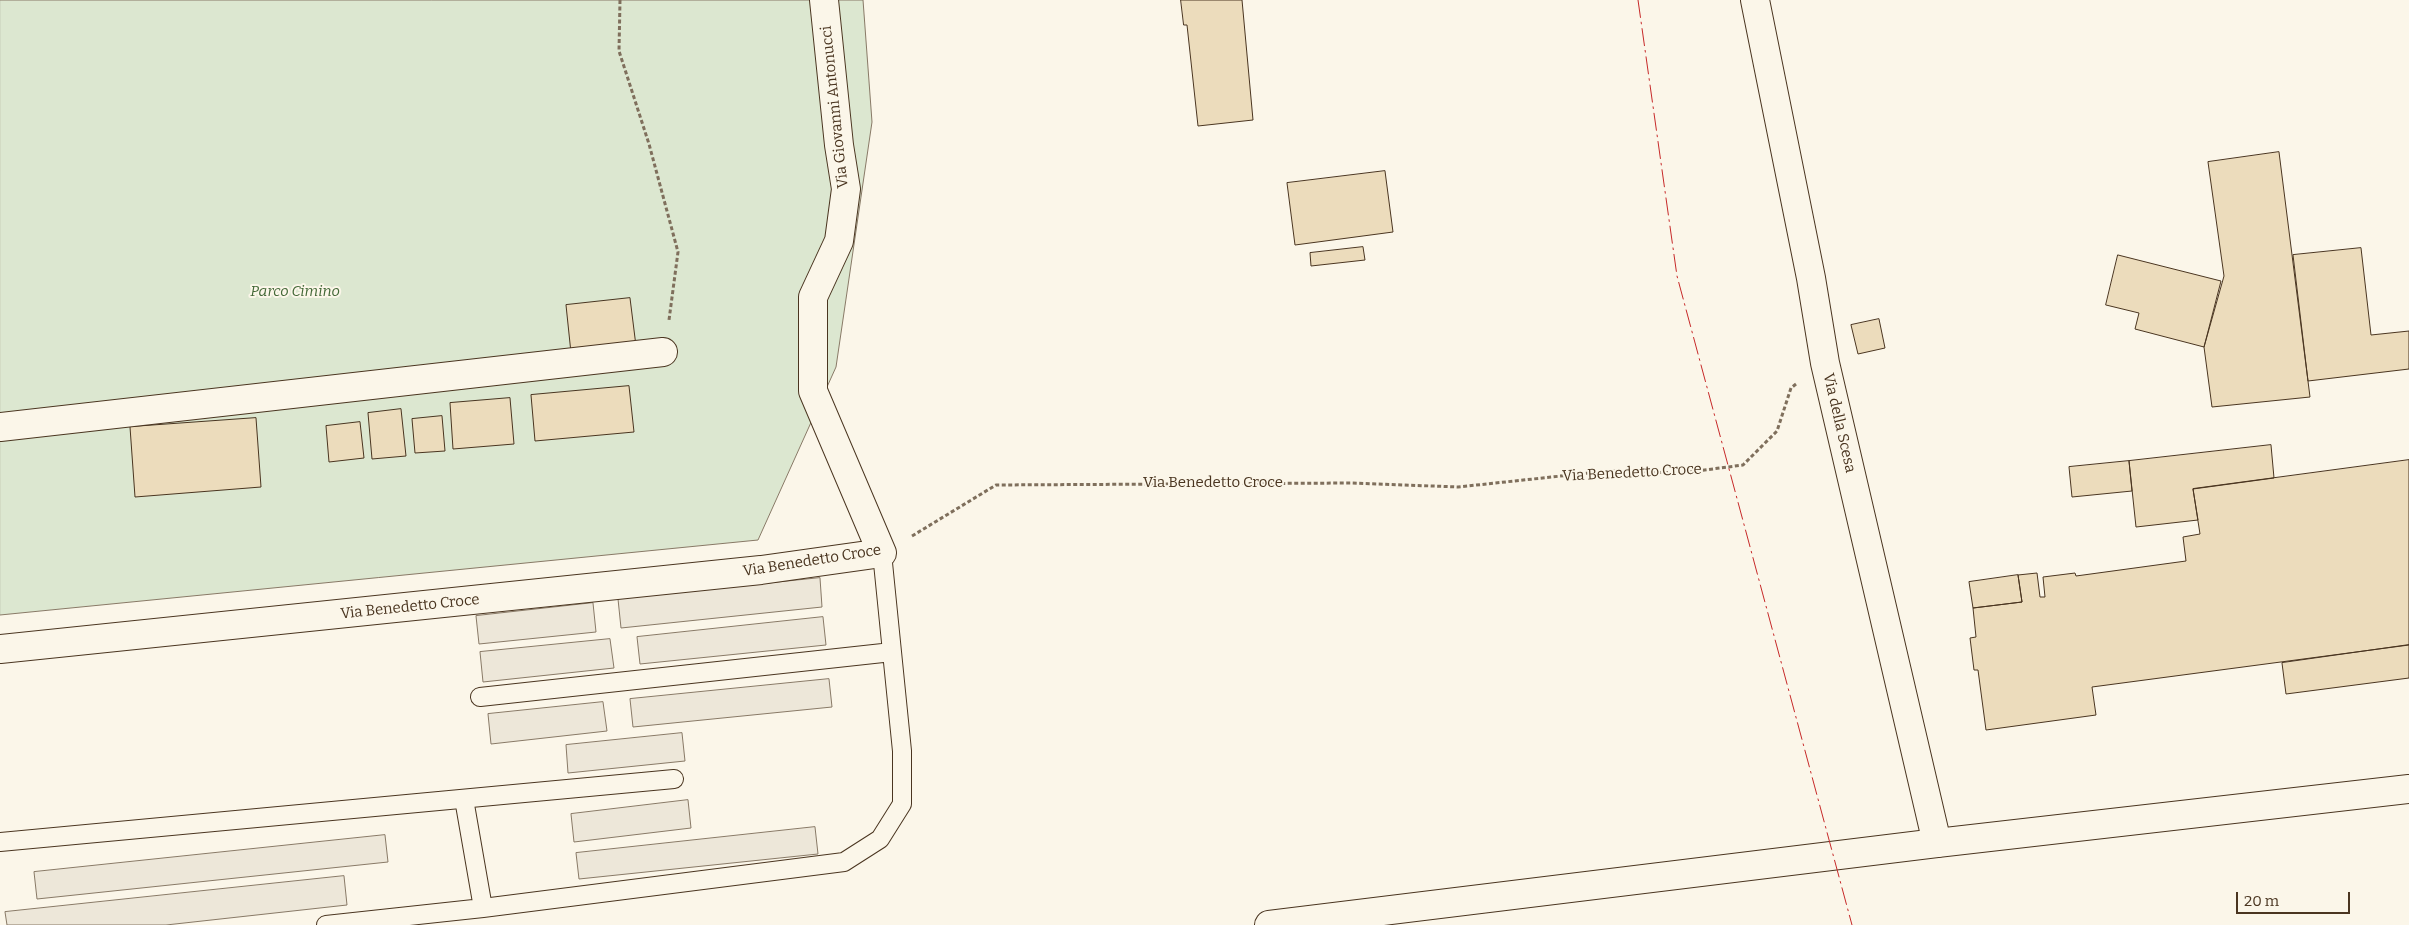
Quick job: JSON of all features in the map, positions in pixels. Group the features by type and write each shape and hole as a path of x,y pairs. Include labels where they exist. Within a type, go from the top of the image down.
{"street":[{"name":"Via Giovanni Antonucci","path":"824,0 839,145 846,189 839,242 813,297 813,391 882,553"},
{"name":"Via della Scesa","path":"1755,0 1811,278 1825,363 1937,843"},
{"path":"0,427 663,352"},
{"name":"Via Benedetto Croce","path":"0,649 761,570 882,553"},
{"path":"1269,925 1937,843 2409,789"}],"lane":[{"path":"326,925 483,908 844,862 880,839 902,804 902,751 882,553"},
{"path":"480,697 892,652"},
{"path":"0,842 674,779"},
{"path":"464,798 483,908"}],"path":[{"path":"620,0 619,51 649,144 678,252 675,287 663,352"},
{"name":"Via Benedetto Croce","path":"882,553 996,485 1352,483 1458,488 1608,471 1682,473 1743,465 1777,430 1791,388 1825,363"}],"green space":[{"name":"Parco Cimino","path":"0,0 863,0 872,122 836,367 758,540 0,615"}],"shaded area":[{"path":"820,578 822,607 621,628 618,599"},
{"path":"593,603 596,632 479,644 476,616"},
{"path":"823,617 826,645 640,664 637,637"},
{"path":"610,639 614,668 483,682 480,652"},
{"path":"829,679 832,707 633,727 630,699"},
{"path":"603,702 607,731 491,744 488,714"},
{"path":"682,733 685,761 568,773 566,745"},
{"path":"688,800 691,828 574,842 571,814"},
{"path":"815,827 818,854 579,879 576,853"},
{"path":"385,835 388,862 37,899 34,872"},
{"path":"344,876 347,905 166,925 7,925 5,912"}],"building":[{"path":"1181,0 1242,0 1253,120 1198,126 1187,25 1184,25"},
{"path":"2279,152 2310,397 2212,407 2204,347 2224,276 2208,162"},
{"path":"1385,171 1393,232 1295,245 1287,183"},
{"path":"1363,247 1365,260 1311,266 1310,253"},
{"path":"2361,248 2371,335 2409,331 2409,369 2308,381 2293,255"},
{"path":"2118,255 2221,281 2204,347 2135,329 2139,313 2106,305"},
{"path":"630,298 636,346 571,353 566,305"},
{"path":"1879,319 1885,348 1858,354 1851,325"},
{"path":"629,386 634,432 535,441 531,395"},
{"path":"510,398 514,444 453,449 450,403"},
{"path":"401,409 406,456 372,459 368,413"},
{"path":"442,416 445,451 415,453 412,419"},
{"path":"256,418 261,487 135,497 130,427"},
{"path":"360,422 364,458 329,462 326,426"},
{"path":"2271,445 2274,478 2193,489 2198,520 2136,527 2129,461"},
{"path":"2409,460 2409,645 2092,687 2096,715 1986,730 1978,670 1974,670 1970,638 1976,637 1973,608 2022,602 2018,575 2037,573 2040,597 2045,597 2043,577 2075,573 2076,576 2186,561 2183,537 2200,534 2193,489"},
{"path":"2129,461 2132,491 2072,497 2069,467"},
{"path":"2018,575 2022,602 1973,608 1969,582"},
{"path":"2409,645 2409,678 2286,694 2282,663"}],"power":[{"path":"1638,0 1677,276 1852,925"}]}
